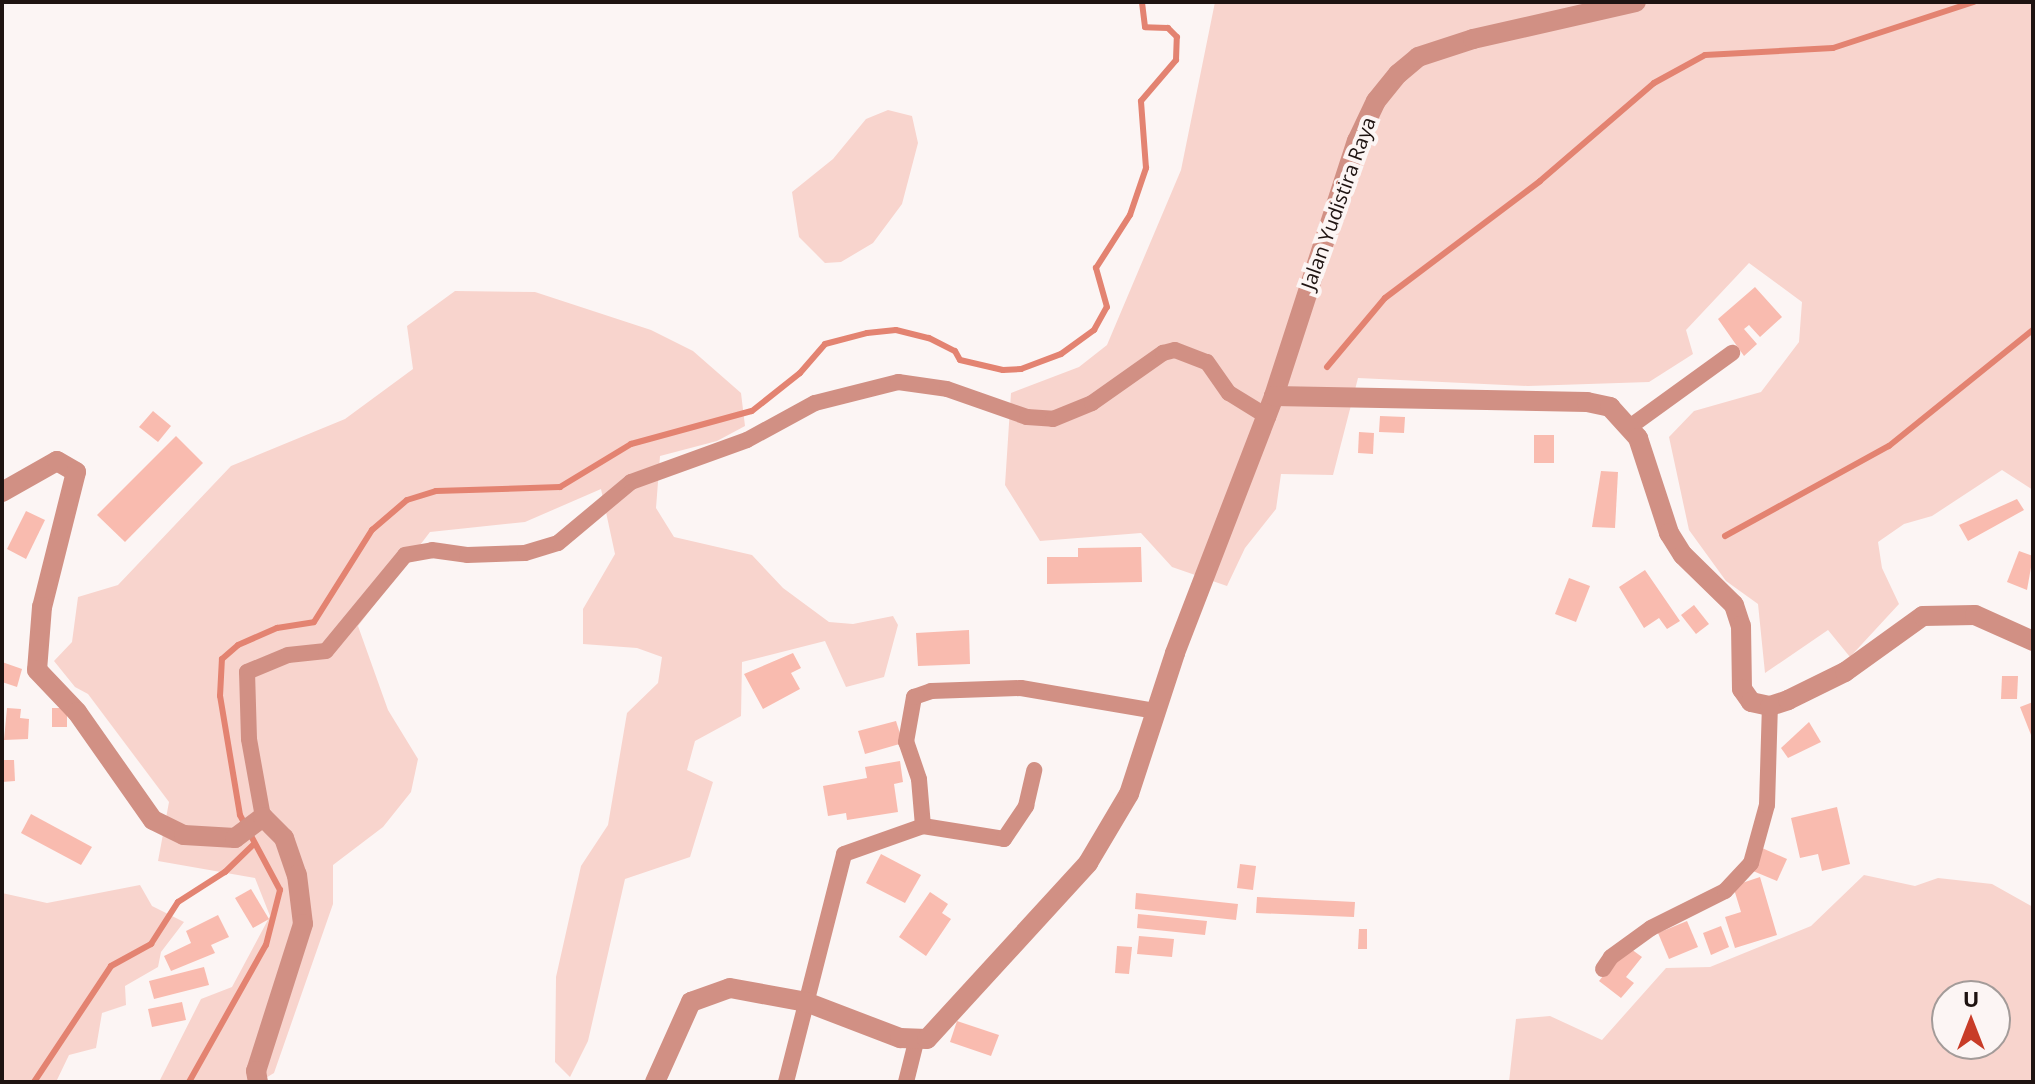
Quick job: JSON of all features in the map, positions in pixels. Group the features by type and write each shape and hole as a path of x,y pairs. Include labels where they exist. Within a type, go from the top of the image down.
{"street":[{"name":"Jalan Yudistira Raya","path":"916,1042 936,1030 1088,863 1129,794 1156,711 1268,417 1357,141 1376,101 1398,74 1418,57 1473,39 1636,2"},
{"path":"258,821 249,739 247,672 288,655 326,651 405,555 432,550 525,553 558,543 631,482 747,440 815,403 898,382 947,389 1027,417 1053,419 1092,403 1163,353 1175,350 1207,362 1229,393 1268,417"},
{"path":"1631,426 1732,353"},
{"path":"1274,396 1587,402 1610,407 1631,426 1669,533 1739,617 1746,696 1770,706 1845,672 1923,616 1975,615 2033,641"},
{"path":"2,492 57,461 73,467 75,490 42,607 37,670 77,712 153,820 184,835 235,838 258,821"},
{"path":"923,826 919,779 906,742 914,697 931,691 1021,688 1156,711"},
{"path":"1603,969 1611,957 1651,928 1725,891 1751,863 1767,805 1770,706"},
{"path":"786,1082 846,850 923,826 1004,839 1026,806 1034,770"},
{"path":"258,821 284,838 297,875 303,924 256,1071 258,1082"},
{"path":"655,1082 682,1014 703,995 730,988 806,1002 916,1042 906,1082"}],"shaded area":[{"path":"1215,2 2033,2 2033,490 2002,470 1932,516 1904,524 1878,542 1882,568 1899,604 1850,657 1828,630 1765,673 1758,604 1726,581 1689,530 1669,437 1694,411 1761,392 1799,342 1802,302 1749,263 1686,330 1693,354 1649,382 1528,386 1358,378 1333,475 1281,474 1276,509 1245,548 1227,586 1172,567 1141,533 1040,541 1005,485 1011,393 1079,367 1107,345 1181,170"},
{"path":"888,110 912,116 918,143 902,204 873,243 841,262 825,263 799,237 792,192 833,159 866,119"},
{"path":"455,291 535,292 651,330 693,351 741,393 745,426 717,441 660,456 656,508 674,537 752,555 783,588 829,622 853,624 893,616 898,625 884,677 846,687 825,641 742,662 741,716 695,741 687,770 713,782 690,857 625,879 588,1041 570,1077 555,1062 556,977 581,866 608,825 627,713 658,683 662,657 637,648 583,644 583,609 615,554 601,489 525,522 430,532 358,626 388,710 418,759 411,792 383,827 333,865 333,904 274,1073 259,1082 159,1082 201,999 232,987 270,916 255,878 158,861 169,802 88,694 75,687 54,661 72,642 78,597 118,585 231,466 345,419 413,369 407,326"},
{"path":"1864,875 1915,886 1938,878 1992,884 2033,907 2033,1082 1509,1082 1516,1019 1550,1016 1602,1040 1666,968 1710,967 1811,926"},
{"path":"140,885 152,906 184,922 161,952 158,967 125,986 126,1005 102,1013 96,1048 69,1055 56,1082 2,1082 2,893 47,903"}],"building":[{"path":"1755,287 1782,317 1760,337 1749,325 1744,329 1757,344 1744,356 1718,319"},
{"path":"153,411 171,426 158,442 139,427"},
{"path":"1380,416 1405,417 1404,433 1379,432"},
{"path":"1359,432 1374,433 1373,454 1358,453"},
{"path":"1534,435 1554,435 1554,463 1534,463"},
{"path":"176,436 203,463 125,542 97,515"},
{"path":"1601,471 1618,472 1615,528 1592,527"},
{"path":"2017,499 2024,510 1968,541 1959,525"},
{"path":"26,511 45,520 26,559 7,549"},
{"path":"1141,547 1142,582 1047,584 1047,557 1078,557 1078,548"},
{"path":"2019,551 2033,556 2027,590 2007,582"},
{"path":"1645,570 1680,621 1667,629 1659,618 1644,628 1619,587"},
{"path":"1569,578 1590,586 1576,622 1555,614"},
{"path":"1694,605 1709,624 1696,634 1681,615"},
{"path":"969,630 970,664 918,666 916,633"},
{"path":"793,653 801,668 791,673 800,689 763,709 744,674"},
{"path":"2,662 22,669 17,687 2,682"},
{"path":"2002,676 2018,676 2017,699 2001,699"},
{"path":"2033,702 2033,740 2020,707"},
{"path":"7,708 21,709 20,718 29,719 28,739 4,740"},
{"path":"52,708 67,708 67,727 52,727"},
{"path":"896,721 903,743 865,754 858,731"},
{"path":"1809,722 1821,742 1788,758 1781,748"},
{"path":"2,760 14,760 15,781 2,782"},
{"path":"900,761 903,782 894,784 898,812 847,820 846,813 828,816 823,786 867,778 865,767"},
{"path":"1837,807 1850,864 1822,871 1818,854 1800,858 1791,818"},
{"path":"31,814 92,847 81,865 21,833"},
{"path":"1762,848 1787,859 1777,881 1753,871"},
{"path":"881,854 921,875 905,903 866,883"},
{"path":"1240,864 1256,866 1253,890 1237,888"},
{"path":"1760,877 1777,935 1735,948 1725,917 1741,912 1733,886"},
{"path":"251,889 269,919 253,928 235,898"},
{"path":"930,892 948,904 942,913 951,919 926,956 899,937"},
{"path":"1136,893 1238,904 1236,920 1135,909"},
{"path":"1257,897 1355,902 1354,917 1256,913"},
{"path":"1138,914 1207,921 1205,935 1137,928"},
{"path":"218,915 229,937 211,945 215,953 171,971 164,956 191,943 186,931"},
{"path":"1687,921 1698,947 1669,959 1658,933"},
{"path":"1721,926 1729,947 1711,955 1703,933"},
{"path":"1359,929 1367,929 1367,949 1358,949"},
{"path":"1139,936 1174,939 1172,957 1137,954"},
{"path":"1117,946 1132,947 1129,974 1115,973"},
{"path":"1627,946 1642,957 1626,977 1634,983 1621,998 1599,981"},
{"path":"204,967 209,985 154,999 149,981"},
{"path":"182,1002 186,1020 152,1027 148,1009"},
{"path":"957,1021 999,1035 991,1056 950,1042"}],"waterway":[{"path":"189,1082 266,945 280,890 240,815 220,696 222,659 238,645 277,628 314,622 372,530 407,500 436,491 560,487 631,444 752,411 800,373 825,344 867,333 896,330 929,338 955,351 960,360 1003,370 1021,369 1061,354 1094,330 1107,307 1096,268 1130,215 1146,168 1141,101 1176,60 1177,37 1168,28 1145,27 1142,2"},
{"path":"1327,367 1385,298 1540,181 1654,83 1705,55 1833,48 1974,2"},
{"path":"1725,536 1889,446 2033,330"},
{"path":"34,1082 111,966 151,944 178,902 225,872 254,844"}]}
